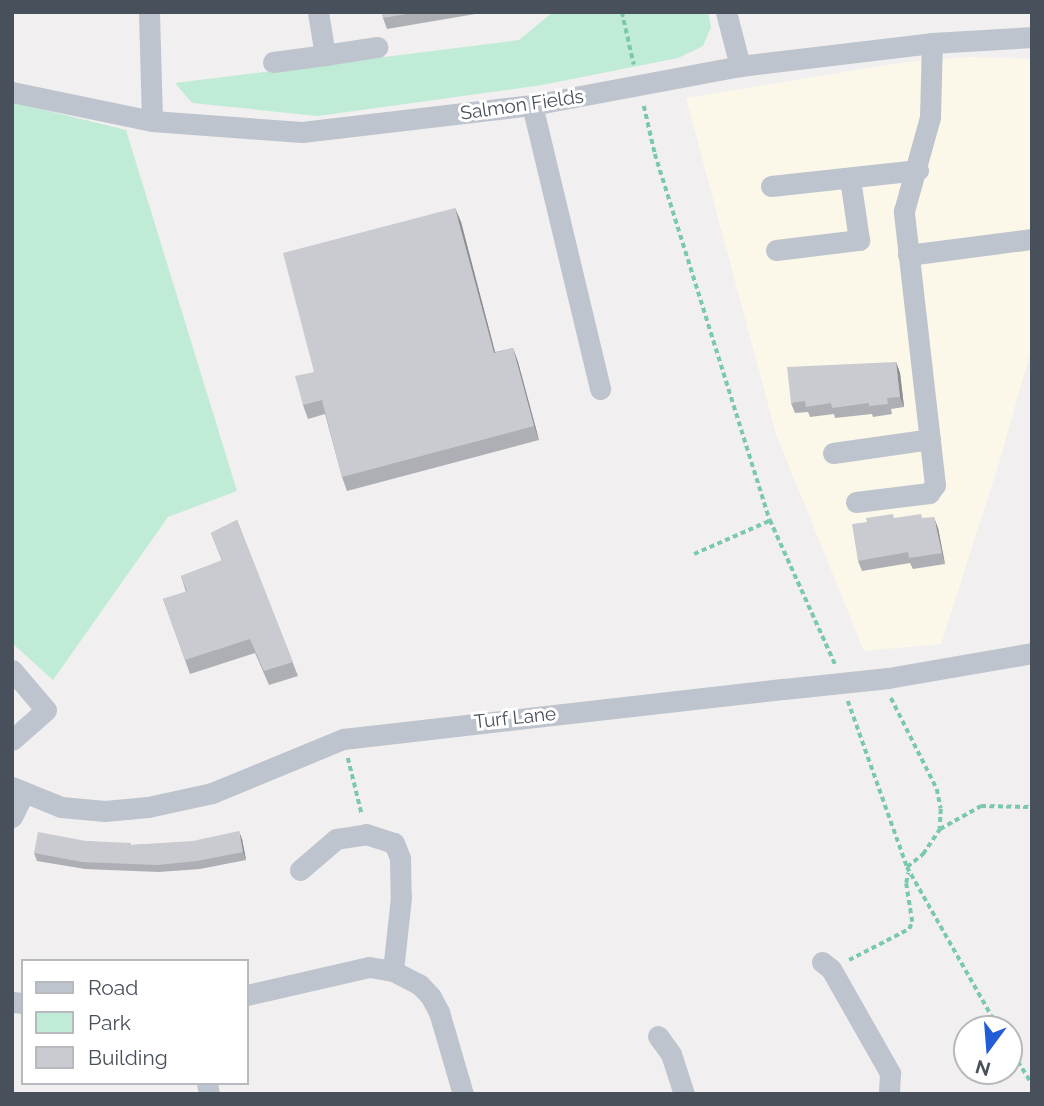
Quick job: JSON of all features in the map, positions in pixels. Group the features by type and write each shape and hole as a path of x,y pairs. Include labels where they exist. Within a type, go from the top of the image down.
{"street":[{"path":"149,12 152,121"},
{"path":"318,12 325,55"},
{"path":"726,12 740,66"},
{"name":"Salmon Fields","path":"12,92 152,121 302,132 532,105 740,66 932,43 1032,37"},
{"path":"856,502 929,493 935,485 904,211 918,170 930,117 932,43"},
{"path":"273,62 377,47"},
{"path":"532,105 600,389"},
{"path":"771,186 918,170"},
{"path":"776,250 859,240 850,177"},
{"path":"908,255 1032,239"},
{"path":"833,453 930,439"},
{"name":"Turf Lane","path":"18,790 61,807 105,811 148,807 212,793 343,739 888,678 1032,653"},
{"path":"12,670 46,710 12,740"},
{"path":"12,817 18,790"},
{"path":"300,870 336,839 366,834 394,843 400,858 401,897 393,971"},
{"path":"827,965 890,1073 889,1094"},
{"path":"248,995 369,967 393,971 420,985 431,997 439,1012 463,1094"},
{"path":"658,1036 671,1054 684,1094"}],"path":[{"path":"622,12 655,154 770,520 837,671"},
{"path":"694,554 770,520"},
{"path":"846,698 908,869 991,1015"},
{"path":"891,701 937,789 941,809 940,829"},
{"path":"343,739 366,834"},
{"path":"827,965 909,929 912,922 906,883 908,869 923,854 940,829 981,806 1032,807"}],"shaded area":[{"path":"970,57 1032,59 1032,347 999,463 941,644 864,651 776,434 686,98 905,62"}],"green space":[{"path":"553,12 708,12 711,27 703,46 678,58 542,85 318,116 192,103 175,83 519,40"},
{"path":"12,102 126,130 237,491 168,517 53,680 12,643"}],"building":[{"path":"382,12 419,12 383,18"},
{"path":"455,208 494,353 513,348 534,426 342,477 322,400 303,405 295,376 314,372 283,253"},
{"path":"896,362 900,397 887,398 888,404 869,406 869,403 832,408 831,403 806,407 805,401 791,403 787,367"},
{"path":"893,514 894,518 921,514 922,518 934,517 942,553 909,558 908,552 858,561 852,524 867,522 866,518"},
{"path":"237,520 293,662 264,671 250,639 185,660 163,599 187,591 181,576 222,560 211,533"},
{"path":"239,831 243,852 197,861 157,865 82,862 34,853 38,832 86,841 131,845 193,841"}]}
